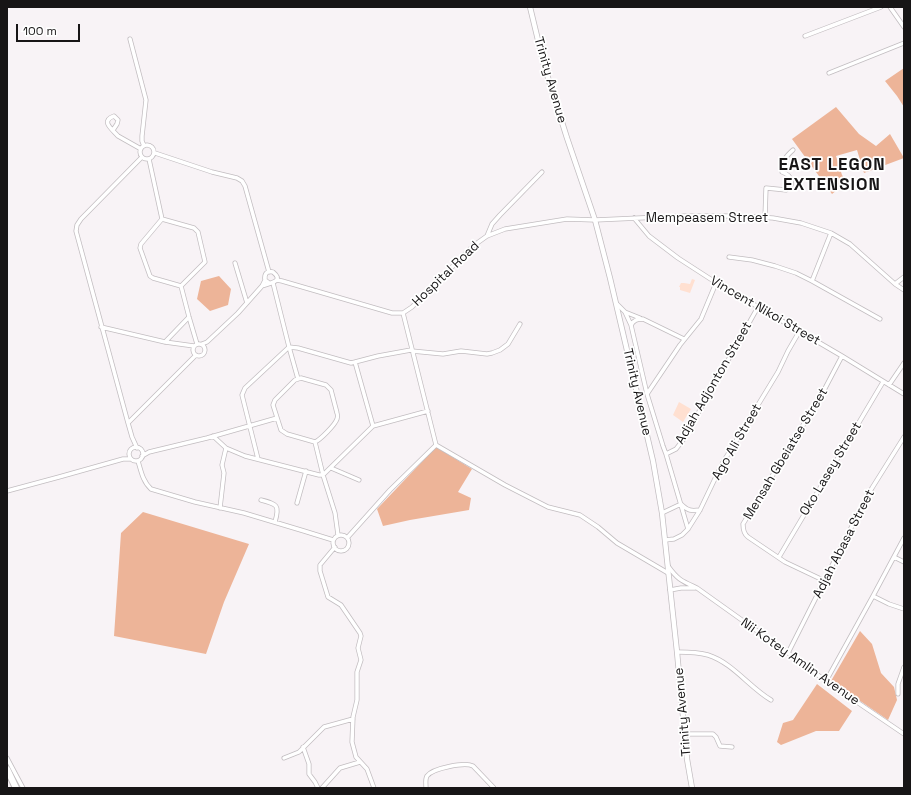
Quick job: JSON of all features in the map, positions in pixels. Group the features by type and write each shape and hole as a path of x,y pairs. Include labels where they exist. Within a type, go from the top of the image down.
{"highway":[{"path":"7,769 16,788"}],"street":[{"name":"Trinity Avenue","path":"530,7 544,65 595,220 653,461 662,513 684,734 692,788"},
{"path":"805,36 881,7"},
{"path":"890,7 904,27"},
{"path":"130,39 146,100 142,148 140,153 142,157"},
{"path":"829,73 904,43"},
{"path":"113,130 118,136 142,148"},
{"path":"142,148 148,145 152,146 155,154"},
{"path":"765,217 766,188 786,190 789,188 791,182 790,177 788,174 782,172 784,161 794,150"},
{"path":"142,157 149,159 155,154"},
{"path":"155,154 212,172 237,178 242,181 245,186 269,272"},
{"path":"135,448 76,231 77,225 82,219 142,157"},
{"path":"149,159 162,219"},
{"path":"487,236 492,224 542,172"},
{"name":"Mempeasem Street","path":"595,220 683,216 741,216 765,217 801,224 832,233 850,244 895,284 904,290"},
{"name":"Vincent Nikoi Street","path":"634,218 648,236 716,283 842,356 904,394"},
{"path":"162,219 140,248 150,276 181,286"},
{"path":"162,219 194,228 198,232 205,262 181,286"},
{"name":"Hospital Road","path":"274,281 282,281 397,314 402,313 412,307 473,246 487,236 505,230 567,219 595,220"},
{"path":"812,281 832,233"},
{"path":"729,257 752,260 796,273 880,319"},
{"path":"235,262 247,303"},
{"path":"195,354 193,348 207,342 238,313 262,286 265,280 265,274 269,272"},
{"path":"269,272 273,272 276,275 274,281 298,379"},
{"path":"895,284 904,277"},
{"path":"265,280 274,281"},
{"path":"262,286 274,281"},
{"path":"647,394 684,339 701,319 716,283"},
{"path":"181,286 189,317 199,345 205,352 202,355 195,354"},
{"path":"616,303 625,312 632,323 647,394 688,529"},
{"name":"Adjah Adjonton Street","path":"666,454 676,449 683,440 758,307"},
{"path":"625,312 684,339"},
{"path":"402,313 436,445 505,485 548,507 580,515 598,527 617,543 668,573"},
{"path":"165,342 189,317"},
{"path":"632,323 637,319 643,319"},
{"path":"258,459 242,395 243,391 290,347 351,363 378,356 412,351 444,354 461,351 487,354 500,350 508,344 520,324"},
{"path":"101,327 165,342 199,345"},
{"name":"Ago Ali Street","path":"665,540 674,539 682,535 688,529 700,510 722,464 778,372 799,332"},
{"path":"128,423 191,360 195,354"},
{"name":"Mensah Gbeiatse Street","path":"825,581 785,562 746,535 743,528 822,394 842,356"},
{"path":"355,362 373,426"},
{"path":"889,385 904,363"},
{"path":"301,378 326,385 331,390 338,417 321,438 315,442 287,434 281,430 273,405 275,400 295,380 298,379 301,378"},
{"name":"Oko Lasey Street","path":"779,557 883,382"},
{"path":"213,436 226,448 245,456 323,475 373,426 428,411"},
{"path":"138,461 142,456 149,452 277,418"},
{"name":"Adjah Abasa Street","path":"788,653 872,488 904,437"},
{"path":"315,442 323,475 335,513 338,535"},
{"path":"347,538 390,490 436,445"},
{"path":"135,448 149,452"},
{"path":"123,459 131,450 135,448"},
{"path":"220,508 224,473 222,465 226,448"},
{"path":"142,451 142,456"},
{"path":"129,454 130,458"},
{"path":"7,490 123,459 130,458 138,461"},
{"path":"138,461 144,480 147,486 152,489 334,540"},
{"path":"331,468 359,480"},
{"path":"297,503 306,472"},
{"path":"261,500 274,503 276,506 277,511 274,522"},
{"path":"662,513 681,504"},
{"path":"681,504 687,510 700,510"},
{"path":"338,535 343,535 347,538 349,542 346,549 339,550 335,547 334,538 338,535"},
{"path":"826,681 904,538"},
{"path":"335,547 319,568 328,597 340,605 361,636 358,648 361,660 357,672 357,700 352,719 353,746 356,757 367,769 374,788"},
{"path":"894,557 904,562"},
{"name":"Nii Kotey Amlin Avenue","path":"667,563 675,576 697,588 826,681 904,734"},
{"path":"670,590 697,588"},
{"path":"873,596 904,609"},
{"path":"677,652 702,654 714,657 729,666 762,695 770,700"},
{"path":"898,694 898,684 904,667"},
{"path":"284,758 296,754 324,727 352,719"},
{"path":"684,734 713,734 720,746 732,747"},
{"path":"303,747 309,764 309,774 318,788"},
{"path":"7,758 23,788"},
{"path":"322,788 340,768 360,762"},
{"path":"426,788 425,780 432,772 456,764 471,764 494,788"}],"shaded area":[{"path":"904,68 904,107 885,81"},
{"path":"836,107 859,134 876,146 890,134 904,158 864,173 857,150 836,156 842,175 847,182 832,194 792,139"},
{"path":"219,276 231,289 228,305 210,311 197,299 201,281"},
{"path":"692,279 695,280 690,293 680,290 679,287 681,283 690,284"},
{"path":"679,402 691,409 683,422 673,415"},
{"path":"436,447 472,469 458,492 471,498 469,510 383,526 377,509"},
{"path":"143,512 249,544 224,602 206,654 114,636 121,533"},
{"path":"860,631 872,644 881,673 894,687 897,700 888,720 831,681"},
{"path":"817,684 852,711 839,731 816,731 781,745 777,742 783,723 793,720"}],"district":[{"name":"EAST LEGON EXTENSION","path":"832,175"}]}
